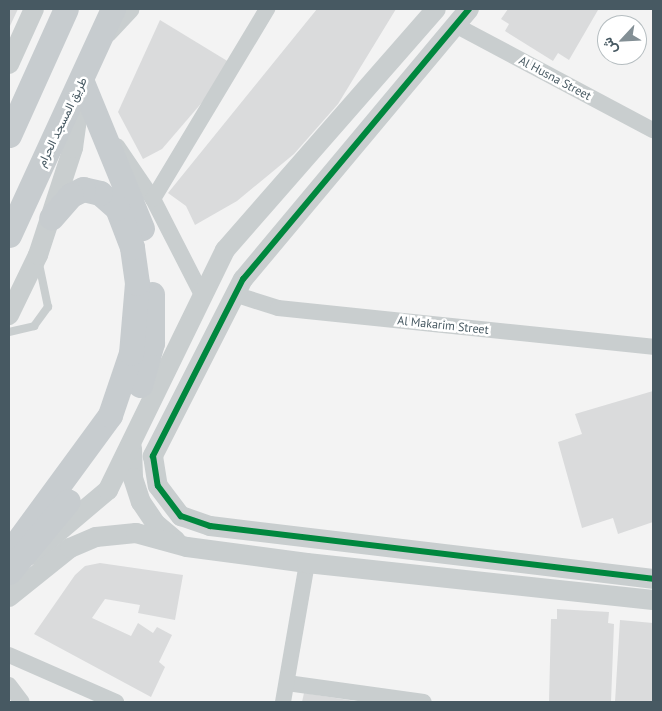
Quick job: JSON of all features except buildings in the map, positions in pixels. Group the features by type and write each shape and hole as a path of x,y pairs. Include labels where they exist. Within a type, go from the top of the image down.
{"main road":[{"path":"9,135 66,9"},
{"name":"طريق المسجد الحرام","path":"9,235 82,82 113,9"},
{"path":"9,571 117,435 136,396 152,343 145,282 144,234 82,82"},
{"path":"9,553 110,415 131,353 145,282 117,208 100,193 83,189 71,195 51,218"}],"street":[{"path":"9,64 34,9"},
{"path":"98,42 129,9"},
{"path":"153,199 267,9"},
{"path":"9,571 65,530 108,490 134,440 201,293 225,250 436,9"},
{"path":"469,9 457,26 234,294 153,456 158,486 181,516 210,526 653,579"},
{"name":"Al Husna Street","path":"457,26 653,130"},
{"path":"9,315 38,255 73,148 82,82"},
{"path":"96,115 153,199 201,293"},
{"name":"Al Makarim Street","path":"234,294 278,308 653,346"},
{"path":"134,440 132,465 142,502 161,528 187,546"},
{"path":"9,597 70,548 96,537 136,533 187,546 307,563 653,600"},
{"path":"283,702 307,563"},
{"path":"9,655 116,702"},
{"path":"287,683 424,702"},
{"path":"9,685 22,702"}],"lane":[{"path":"9,332 34,326 48,307 38,255"}],"cycle path":[{"path":"469,9 243,279 153,456 158,486 181,516 210,526 653,579"}]}
